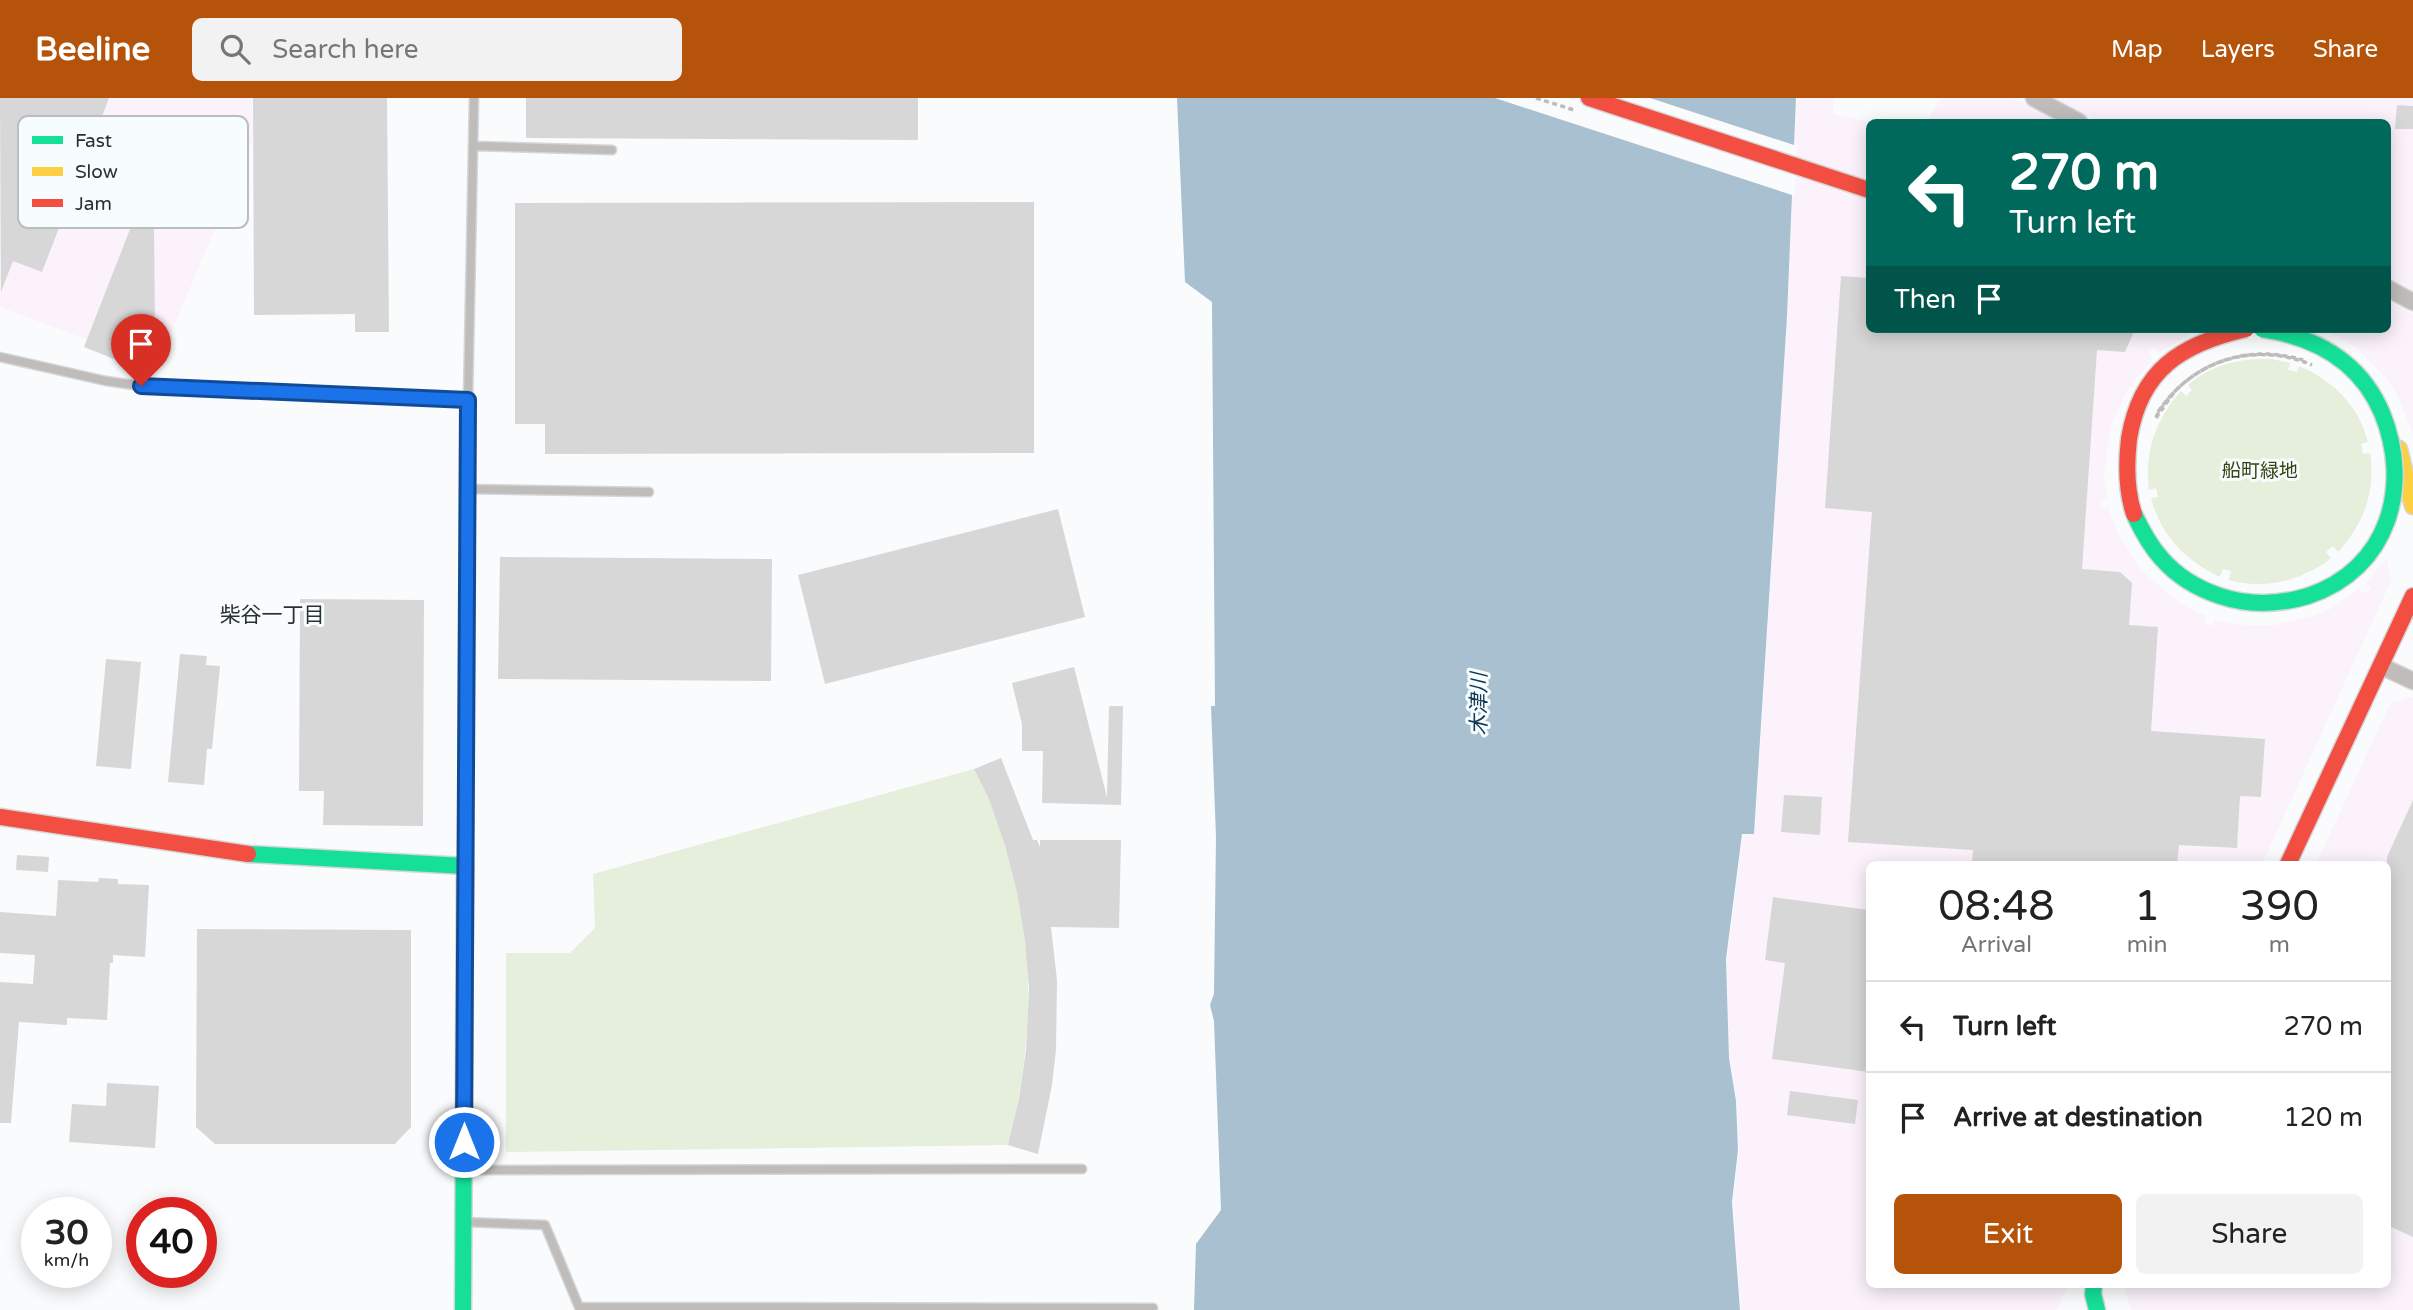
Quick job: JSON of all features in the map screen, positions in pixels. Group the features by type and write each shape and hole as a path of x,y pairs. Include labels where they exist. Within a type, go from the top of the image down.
{"street":[{"path":"1589,98 1866,189"},
{"path":"2034,98 2073,119"},
{"path":"2391,290 2413,302"},
{"path":"2218,333 2208,335 2165,360 2151,373 2133,406 2123,467 2130,511 2138,531 2162,562 2182,580 2206,593 2259,603 2284,602 2305,596 2334,582 2361,559 2377,536 2390,508 2394,479 2392,453 2376,402 2363,379 2347,361 2319,342 2298,333"},
{"path":"2229,333 2212,337 2168,361 2154,374 2137,407 2128,447 2127,468 2133,512 2142,532 2165,563 2185,581 2209,594 2262,604 2287,603 2309,597 2346,577 2364,560 2381,537 2393,509 2397,480 2396,453 2379,405 2367,382 2350,364 2323,345 2288,333"},
{"path":"2246,333 2214,340 2171,365 2157,378 2139,410 2134,433 2129,472 2133,500 2136,516 2145,536 2168,566 2188,584 2225,601 2265,608 2290,607 2330,592 2349,581 2367,564 2384,540 2396,513 2400,484 2399,455 2383,406 2371,385 2356,369 2329,350 2285,335 2262,333"},
{"path":"2288,333 2326,346 2353,365 2373,387 2386,409 2413,506"},
{"path":"2289,861 2413,596"},
{"path":"2381,666 2413,681"},
{"path":"0,817 230,853 465,866 463,1310"},
{"path":"2094,1288 2097,1310"}],"lane":[{"path":"465,866 468,400 474,98"},
{"path":"475,146 612,150"},
{"path":"0,357 106,381 141,386 468,400"},
{"path":"468,489 649,492"},
{"path":"464,1170 1082,1169"},
{"path":"464,1222 545,1225 579,1307 1153,1308"}],"path":[{"path":"2175,391 2152,426 2157,415 2175,390 2195,374 2219,362 2261,354 2294,358 2319,368"}],"shaded area":[{"path":"0,98 252,98 253,139 248,151 248,116 18,116 18,228 215,228 157,366 0,307"},
{"path":"1797,98 1833,98 1833,114 1866,121 1866,333 2192,333 2159,353 2154,347 2148,351 2153,359 2128,389 2111,425 2104,474 2107,499 2100,501 2101,508 2108,507 2119,535 2140,569 2181,604 2206,616 2204,623 2212,626 2215,620 2244,625 2276,625 2329,610 2359,589 2364,594 2371,589 2366,583 2387,558 2391,581 2263,861 1866,861 1866,1288 2067,1288 2056,1310 1741,1310 1733,1202 1739,1150 1737,1101 1729,1058 1727,959 1743,835 1755,834 1787,316"},
{"path":"1941,98 2014,98 2054,119 1929,119"},
{"path":"2053,98 2413,98 2413,291 2391,279 2391,119 2093,119"},
{"path":"2391,302 2413,314 2413,434 2398,396 2386,378 2357,348 2331,333 2391,333"},
{"path":"2413,698 2413,1310 2131,1310 2124,1288 2391,1288 2391,861 2317,861 2390,704"}],"green space":[{"name":"船町緑地","path":"2272,359 2290,363 2288,370 2297,372 2299,366 2311,372 2333,386 2351,405 2368,442 2361,444 2363,454 2370,453 2371,480 2366,506 2355,530 2338,552 2333,546 2326,552 2331,558 2328,561 2305,574 2280,582 2242,583 2229,580 2231,571 2223,569 2220,577 2208,571 2176,546 2155,512 2151,498 2158,497 2156,488 2149,490 2148,462 2154,437 2165,413 2181,391 2186,396 2192,390 2188,385 2217,367 2249,360"},
{"path":"974,769 995,813 1010,859 1021,906 1027,954 1025,1051 1008,1145 506,1152 506,953 570,953 595,928 593,874"}],"water":[{"name":"木津川","path":"1177,98 1796,98 1787,316 1754,834 1742,834 1726,959 1729,1058 1736,1101 1738,1150 1732,1202 1740,1310 1194,1310 1196,1244 1221,1210 1214,1021 1210,1005 1214,994 1216,837 1211,706 1215,706 1212,302 1185,282"}],"pier":[{"path":"1495,98 1650,98 1797,146 1795,196"}],"building":[{"path":"0,98 109,98 102,116 18,116 18,228 59,228 42,272 13,261 1,292"},
{"path":"253,98 387,98 389,332 355,332 355,314 254,315"},
{"path":"526,98 918,98 918,140 526,138"},
{"path":"2397,105 2413,106 2413,129 2395,129"},
{"path":"1034,202 1034,453 545,454 545,424 515,424 515,203"},
{"path":"130,228 154,228 155,329 139,369 84,347"},
{"path":"1841,276 1866,278 1866,333 2133,333 2125,352 2097,350 2082,569 2120,572 2132,583 2129,625 2158,627 2151,731 2265,739 2261,797 2240,796 2237,848 2179,845 2177,861 1972,861 1973,850 1848,842 1872,512 1825,508"},
{"path":"1058,509 1085,617 825,684 798,575"},
{"path":"500,557 772,559 771,681 498,679"},
{"path":"300,599 424,600 423,826 323,825 324,791 299,791"},
{"path":"180,654 207,656 206,665 220,666 212,749 207,749 204,785 168,782"},
{"path":"106,659 141,662 131,769 96,766"},
{"path":"1074,667 1107,797 1109,706 1123,706 1121,805 1042,803 1043,751 1022,751 1022,724 1012,683"},
{"path":"1001,758 1033,840 1037,840 1040,847 1040,840 1121,840 1119,928 1051,927 1057,980 1056,1050 1038,1154 1008,1145 1026,1050 1029,989 1025,940 1005,845 989,799 974,769"},
{"path":"1784,795 1822,797 1820,835 1781,832"},
{"path":"2413,800 2413,1237 2391,1227 2391,861 2387,861"},
{"path":"17,855 49,857 48,872 16,870"},
{"path":"99,878 118,879 118,884 149,885 145,957 113,955 113,963 110,963 107,1020 67,1018 67,1025 19,1022 11,1123 0,1123 0,982 33,984 35,955 0,953 0,912 56,916 58,880 98,882"},
{"path":"1773,897 1866,910 1866,1072 1772,1059 1785,963 1765,960"},
{"path":"197,929 411,930 411,1127 395,1144 215,1144 196,1127"},
{"path":"107,1083 159,1086 155,1148 69,1142 72,1104 106,1106"},
{"path":"1790,1091 1858,1100 1855,1124 1787,1115"}],"traffic: fast":[{"path":"2134,514 2154,549 2174,571 2204,590 2220,596 2253,603 2286,601 2308,596 2336,583 2358,566 2375,545 2387,522 2393,496 2391,441 2382,413 2361,379 2334,354 2300,338 2281,333"},
{"path":"248,854 465,866 463,1310"},
{"path":"2094,1288 2097,1310"}],"traffic: slow":[{"path":"2399,449 2413,506"}],"traffic: jam":[{"path":"1589,98 1866,189"},
{"path":"2134,514 2128,487 2128,449 2135,415 2143,395 2167,364 2183,352 2231,333"},
{"path":"2289,861 2413,596"},
{"path":"0,817 248,854"}],"district":[{"name":"柴谷一丁目","path":"272,615"}],"route":[{"path":"141,386 468,400 464,1142"}]}
